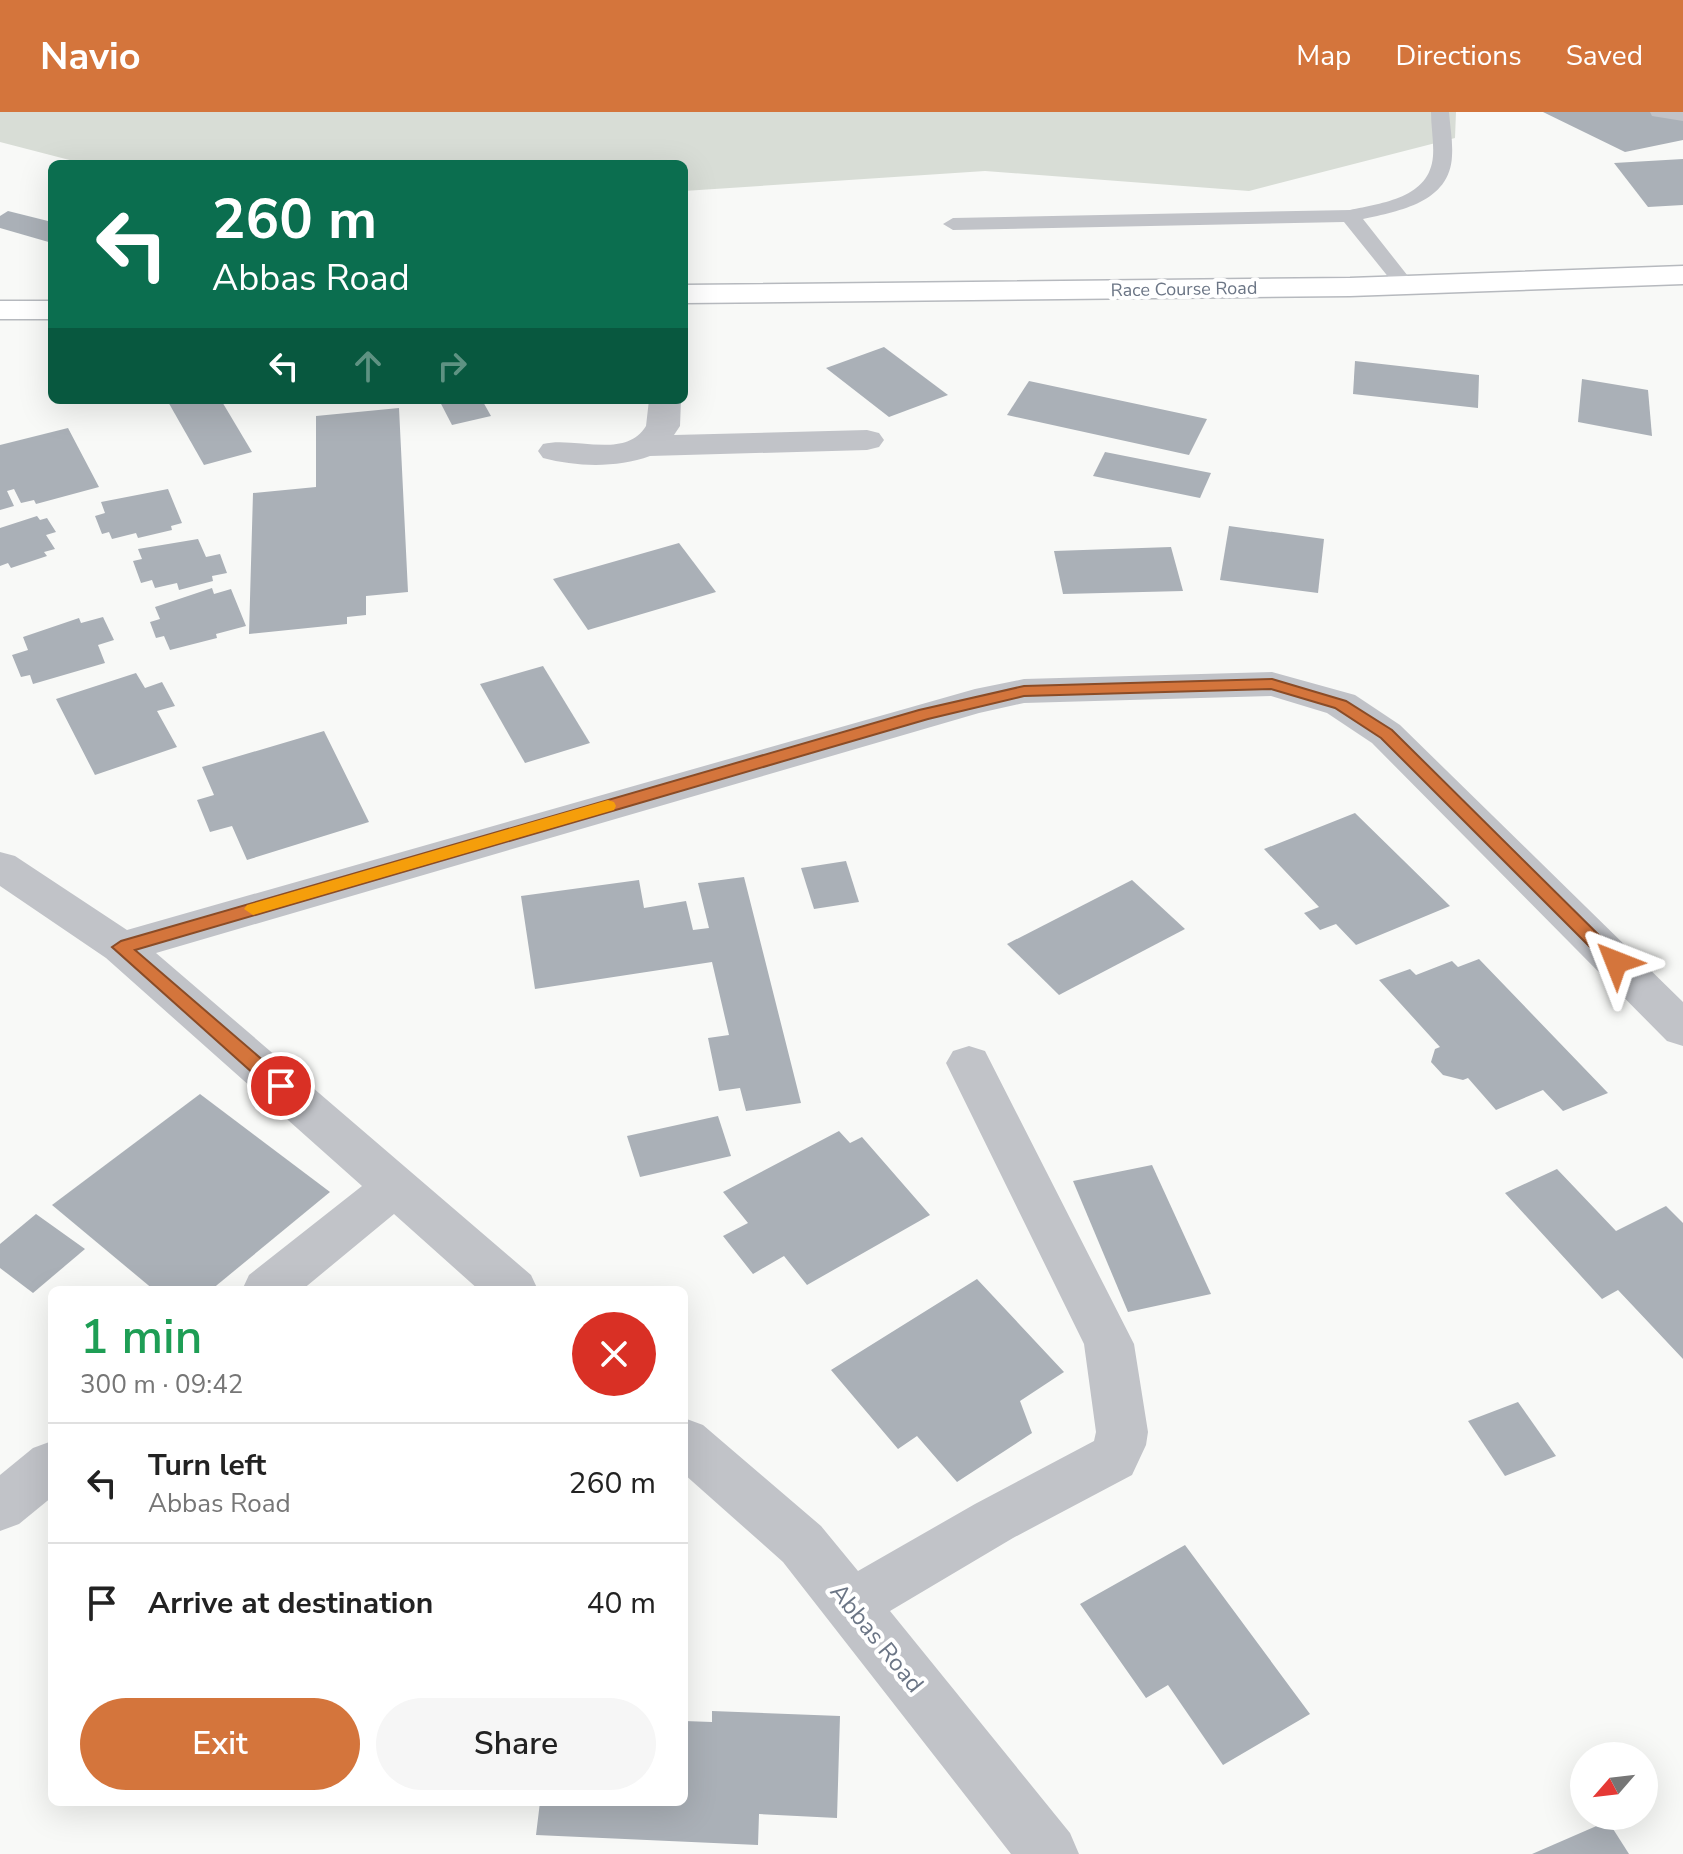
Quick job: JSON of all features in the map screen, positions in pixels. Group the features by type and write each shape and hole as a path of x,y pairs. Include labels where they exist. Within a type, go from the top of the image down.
{"street":[{"name":"Race Course Road","path":"688,294 1405,285 1683,275"},
{"name":"Race Course Road","path":"688,313 1376,307 1683,299"},
{"path":"0,310 48,310"},
{"path":"0,328 48,327"},
{"path":"645,446 656,437 663,425 665,404"},
{"path":"555,451 600,454 645,446 867,440"},
{"path":"121,947 975,701 1024,691 1272,684 1341,704 1386,734 1683,1029"},
{"path":"0,866 121,947 508,1286"},
{"path":"850,1605 994,1521 1113,1458 1120,1445 1122,1432 1109,1344 969,1063"},
{"path":"272,1286 395,1186"},
{"name":"Abbas Road","path":"688,1444 802,1544 1049,1854"},
{"path":"0,1507 48,1468"}],"lane":[{"path":"953,224 1350,216 1411,201 1433,187 1442,161 1440,112"},
{"path":"1659,112 1683,115"},
{"path":"1350,216 1405,285"}],"shaded area":[{"path":"0,112 1456,112 1455,138 1249,191 985,171 688,191 688,160 70,160 0,142"}],"building":[{"path":"1543,112 1683,112 1683,140 1625,152"},
{"path":"1683,159 1683,205 1648,207 1614,163"},
{"path":"8,211 48,221 48,242 0,228 0,216"},
{"path":"884,347 948,395 889,417 826,368"},
{"path":"1355,361 1479,375 1478,408 1353,394"},
{"path":"1582,379 1648,390 1652,436 1578,422"},
{"path":"1029,381 1207,419 1189,455 1007,415"},
{"path":"169,404 223,404 252,452 204,465"},
{"path":"441,404 484,404 491,416 452,425"},
{"path":"399,408 408,592 366,596 366,615 347,617 347,624 249,634 253,493 316,487 316,416"},
{"path":"68,428 99,487 36,504 34,500 21,503 14,489 7,491 14,506 0,510 0,445"},
{"path":"1105,452 1211,473 1200,498 1093,476"},
{"path":"168,489 182,523 171,526 172,530 138,538 136,533 112,539 109,532 102,534 95,516 105,513 101,502"},
{"path":"37,516 40,520 47,518 56,532 46,535 55,549 44,552 47,556 11,568 8,563 0,566 0,528"},
{"path":"1229,526 1324,539 1318,593 1220,580"},
{"path":"198,539 206,557 220,554 227,573 212,576 213,581 179,590 177,583 155,588 152,580 141,583 133,561 142,559 138,549"},
{"path":"679,543 716,592 588,630 553,579"},
{"path":"1171,547 1183,591 1063,594 1054,551"},
{"path":"212,588 214,594 231,589 246,626 216,634 217,638 170,650 164,636 156,638 150,622 160,619 155,607"},
{"path":"103,617 114,640 98,645 105,663 33,684 30,675 21,677 12,655 28,650 23,637 79,618 81,623"},
{"path":"543,666 590,743 525,763 480,684"},
{"path":"136,673 145,688 162,682 175,706 157,711 177,747 95,775 56,699"},
{"path":"324,731 369,822 247,860 232,826 210,832 197,800 214,795 202,767"},
{"path":"1355,813 1450,906 1356,945 1336,924 1320,930 1304,913 1319,907 1264,849"},
{"path":"846,861 859,902 814,909 801,868"},
{"path":"744,877 801,1103 746,1111 740,1088 719,1091 708,1038 729,1035 712,962 535,989 521,896 639,880 644,908 686,901 693,930 709,928 698,883"},
{"path":"1132,880 1185,929 1059,995 1007,944"},
{"path":"1479,959 1608,1093 1563,1111 1543,1090 1496,1110 1468,1078 1463,1080 1443,1075 1431,1062 1435,1049 1440,1047 1379,980 1410,969 1416,975 1452,961 1458,967"},
{"path":"200,1094 330,1192 216,1286 149,1286 52,1205"},
{"path":"718,1116 731,1156 640,1177 627,1136"},
{"path":"839,1131 850,1143 862,1137 930,1215 807,1285 784,1256 753,1274 723,1236 748,1223 723,1192"},
{"path":"1152,1165 1211,1294 1128,1312 1073,1181"},
{"path":"1557,1169 1616,1231 1666,1206 1683,1223 1683,1359 1618,1290 1602,1299 1505,1193"},
{"path":"36,1214 85,1249 33,1293 0,1268 0,1244"},
{"path":"977,1279 1064,1372 1020,1401 1032,1433 957,1482 917,1436 898,1449 831,1370"},
{"path":"1518,1402 1556,1456 1505,1476 1468,1421"},
{"path":"1185,1545 1310,1714 1223,1765 1168,1685 1146,1698 1080,1604"},
{"path":"712,1711 840,1716 837,1818 759,1814 758,1845 536,1835 540,1806 688,1806 688,1721 712,1722"},
{"path":"1587,1830 1614,1830 1629,1854 1532,1854"}],"slow traffic":[{"path":"253,909 608,806"}],"route":[{"path":"281,1086 121,947 925,714 1024,691 1272,684 1341,704 1386,734 1616,962"}]}
